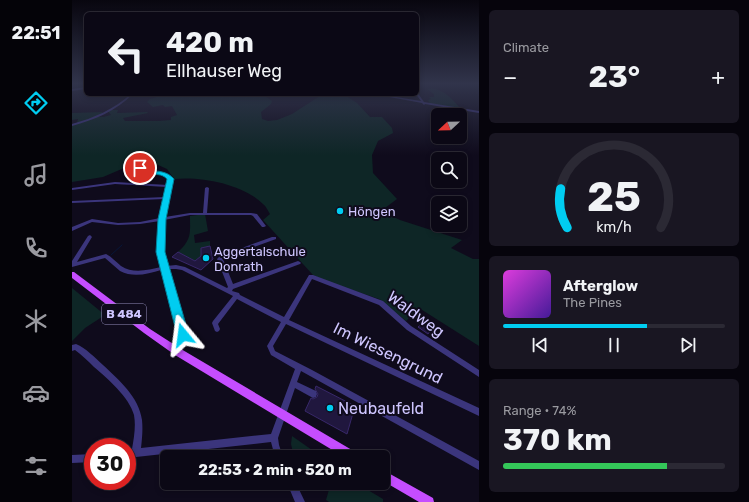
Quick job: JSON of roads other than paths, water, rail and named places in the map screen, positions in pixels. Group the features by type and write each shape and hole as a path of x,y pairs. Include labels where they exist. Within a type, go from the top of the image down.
{"main road":[{"name":"B 484","path":"72,274 147,331 178,352 340,450"},
{"path":"390,479 429,502"}],"street":[{"path":"72,125 93,119 113,107"},
{"path":"448,107 479,112"},
{"path":"140,168 148,172 158,171 166,174 171,179 162,219 160,252 184,339 178,352"},
{"path":"72,189 115,183 170,186"},
{"path":"205,214 207,188"},
{"path":"72,202 167,198"},
{"path":"72,229 92,220 118,224 140,223 190,214 251,214 255,215 264,226"},
{"path":"72,265 90,237"},
{"path":"274,238 222,256 220,259 230,289 298,263"},
{"name":"Im Wiesengrund","path":"72,265 106,256 126,271 139,273 176,266 183,268 230,289 237,295 284,321 479,412"},
{"name":"Waldweg","path":"284,321 311,276 381,303 409,328 479,374"},
{"path":"217,329 215,323 237,295"},
{"path":"284,321 270,346 273,353 479,466"},
{"path":"72,348 76,347 82,351 126,394 136,410 138,423 136,453 274,438"},
{"path":"277,450 274,438 299,367"},
{"path":"294,383 313,394"},
{"path":"72,459 84,458"},
{"path":"294,490 300,502"}],"waterway":[{"path":"160,170 158,171 169,175 173,181"},
{"path":"171,188 173,183"},
{"path":"111,255 122,245"}],"place":[{"name":"Höngen","path":"340,211"},
{"name":"Aggertalschule Donrath","path":"206,258"},
{"name":"Neubaufeld","path":"330,408"}]}
